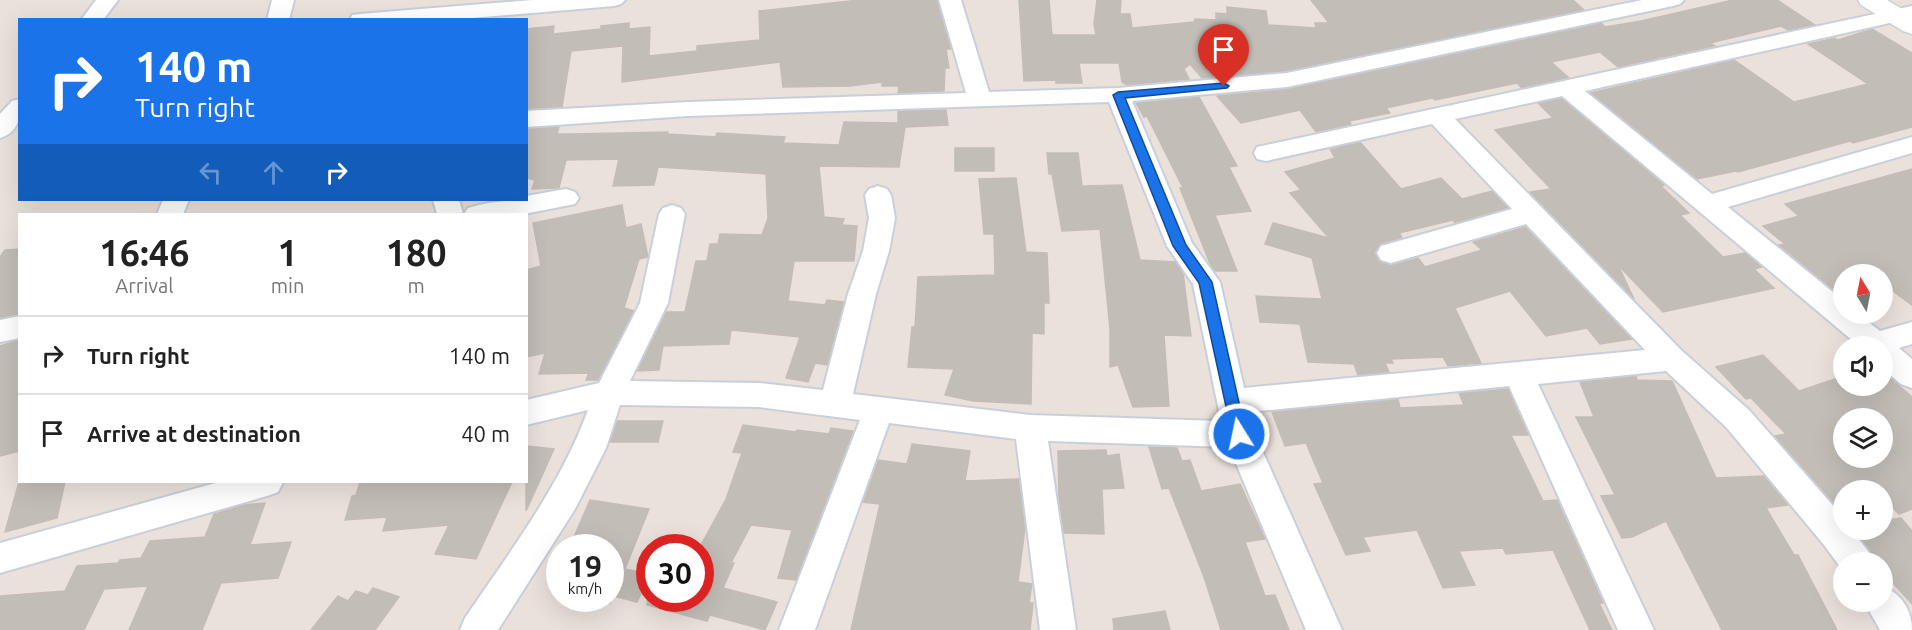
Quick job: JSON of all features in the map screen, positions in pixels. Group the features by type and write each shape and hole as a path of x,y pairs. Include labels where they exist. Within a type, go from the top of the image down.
{"street":[{"path":"93,18 107,0"},
{"path":"278,18 283,0"},
{"path":"383,18 614,0"},
{"path":"950,0 980,100"},
{"path":"528,119 699,109 1118,95 1287,80 1673,0"},
{"path":"1870,0 1906,18"},
{"path":"1266,153 1566,86 1906,18"},
{"path":"1566,86 1865,336"},
{"path":"1118,95 1180,246 1206,282 1239,434 1324,630"},
{"path":"0,130 18,108"},
{"path":"1438,116 1672,359 1737,419 1849,552"},
{"path":"1708,204 1912,145"},
{"path":"835,404 862,294 876,251 882,218 878,195"},
{"path":"483,213 566,198"},
{"path":"1391,253 1531,213"},
{"path":"478,630 563,499 590,448 609,393 654,303 672,214"},
{"path":"0,332 18,328"},
{"path":"1893,341 1912,333"},
{"path":"1233,401 1672,359"},
{"path":"1893,360 1912,376"},
{"path":"1518,374 1635,630"},
{"path":"528,413 609,393 759,394 1030,428 1239,434"},
{"path":"797,630 879,409"},
{"path":"1030,428 1058,630"},
{"path":"0,558 263,483"},
{"path":"1889,612 1901,630"}],"building":[{"path":"859,0 937,0 951,49 946,49 949,68 945,68 944,91 898,93 899,86 882,86 882,82 850,86 783,87 780,62 622,82 623,46 571,51 562,107 528,109 528,29 554,26 553,34 601,29 601,26 629,23 629,29 650,27 649,56 697,51 697,46 760,40 759,11"},
{"path":"1019,0 1049,0 1052,35 1096,35 1094,24 1097,0 1121,0 1120,14 1130,14 1132,28 1194,22 1195,19 1216,20 1216,13 1227,14 1227,7 1266,11 1268,25 1316,28 1315,23 1329,23 1311,0 1573,0 1584,10 1287,71 1202,78 1190,64 1184,69 1189,79 1127,85 1122,82 1119,63 1079,63 1082,83 1056,83 1056,80 1024,81"},
{"path":"1733,0 1777,0 1815,25 1788,30 1781,26 1710,43 1715,46 1618,67 1600,52 1551,62 1569,78 1522,88 1517,83 1435,100 1432,98 1386,108 1390,113 1349,121 1351,124 1316,132 1300,110 1241,123 1217,96 1287,89 1601,23 1605,27 1641,21"},
{"path":"1872,29 1912,53 1912,127 1853,143 1850,141 1738,172 1697,179 1591,93 1734,60 1794,102 1868,84 1808,44 1835,38 1838,40"},
{"path":"1199,97 1237,166 1229,167 1251,211 1215,215 1237,271 1215,271 1211,266 1180,188 1183,188 1147,116 1144,117 1136,103"},
{"path":"1561,98 1665,185 1661,186 1689,213 1680,215 1723,257 1745,253 1762,267 1754,269 1774,288 1663,312 1618,265 1634,299 1530,192 1551,189 1495,130 1553,118 1538,103"},
{"path":"946,110 948,125 905,127 899,167 819,166 824,217 844,219 842,225 857,226 854,261 794,261 788,301 825,305 827,300 844,302 827,365 815,363 808,382 786,378 800,337 731,330 729,344 663,346 659,370 637,371 666,312 685,312 696,261 707,261 710,244 718,244 720,234 762,235 768,218 766,174 658,167 654,185 613,186 619,159 566,160 559,188 532,189 535,180 528,178 528,129 559,127 557,134 668,132 667,134 716,137 717,133 785,137 783,143 839,145 844,122 898,123 898,111"},
{"path":"1360,142 1401,189 1441,178 1462,199 1492,191 1508,208 1455,223 1453,220 1399,233 1402,238 1379,245 1375,254 1380,262 1392,265 1418,258 1425,267 1482,250 1473,242 1525,227 1632,339 1600,344 1587,328 1546,336 1510,291 1455,308 1481,363 1448,366 1443,357 1391,359 1393,363 1385,363 1389,372 1358,375 1354,364 1308,362 1300,324 1260,322 1256,296 1322,299 1312,258 1265,244 1273,223 1329,238 1290,193 1301,190 1285,172 1335,158 1330,149"},
{"path":"955,148 994,148 994,171 955,171"},
{"path":"1047,153 1078,153 1082,186 1122,185 1140,260 1175,262 1183,273 1191,336 1164,335 1169,406 1133,407 1118,365 1110,367 1110,329 1100,229 1062,231 1052,174 1049,174"},
{"path":"1912,169 1912,305 1893,291 1893,264 1833,264 1833,289 1779,245 1785,244 1763,226 1799,216 1785,204"},
{"path":"1016,178 1026,252 1047,253 1049,303 1044,303 1044,334 1032,333 1031,404 973,401 945,395 954,369 908,367 912,327 915,327 918,277 995,275 994,234 984,234 979,179"},
{"path":"622,205 626,228 641,224 648,257 639,259 624,308 634,311 598,380 586,380 589,373 539,374 545,353 528,357 528,269 541,266 533,223"},
{"path":"18,249 18,314 0,318 0,257 5,250"},
{"path":"18,341 18,452 0,456 0,346"},
{"path":"1763,355 1799,391 1833,380 1833,396 1893,396 1893,381 1912,397 1912,509 1899,514 1893,508 1893,480 1833,480 1833,502 1775,436 1786,434 1751,398 1746,399 1716,367"},
{"path":"1636,376 1637,380 1672,381 1716,478 1764,476 1788,505 1766,508 1794,555 1798,555 1837,630 1722,630 1666,521 1632,537 1622,538 1601,496 1615,495 1576,417 1594,417 1580,382"},
{"path":"1508,389 1528,435 1511,435 1543,501 1557,500 1603,603 1599,603 1612,630 1590,630 1553,550 1506,554 1503,548 1459,551 1475,585 1443,588 1417,530 1363,537 1370,551 1346,555 1314,484 1323,483 1306,443 1285,446 1272,412 1398,399 1400,408 1464,405 1459,393"},
{"path":"617,421 663,421 658,442 610,442"},
{"path":"743,425 829,434 831,428 853,431 796,580 778,578 792,530 751,525 731,563 734,563 723,588 777,602 765,630 710,615 707,621 673,612 714,612 714,534 707,534 726,499 742,453 733,452"},
{"path":"912,444 970,451 965,481 1019,479 1025,528 1018,582 1032,584 1029,603 1033,603 1030,630 851,630 880,504 863,502 878,460 907,464"},
{"path":"528,446 554,449 526,511"},
{"path":"1149,447 1177,448 1182,461 1190,460 1201,491 1240,484 1265,539 1245,542 1265,596 1275,595 1289,630 1221,630 1204,577 1169,488 1162,489"},
{"path":"1106,450 1107,456 1119,454 1124,488 1102,489 1104,534 1064,533 1059,498 1058,451"},
{"path":"19,483 65,483 57,518 5,532"},
{"path":"360,483 512,483 476,559 435,554 449,525 383,531 387,517 345,520 352,496 356,495"},
{"path":"590,500 649,509 639,534 636,534 636,542 625,569 636,571 636,602 624,599 624,534 575,534"},
{"path":"265,503 250,545 291,542 278,578 221,583 202,630 129,630 148,586 104,589 84,630 0,630 0,596 65,591 77,566 118,563 120,560 141,558 150,541 205,537 214,514 244,505"},
{"path":"1901,518 1912,531 1912,604 1893,583 1893,552 1871,552 1862,540 1893,540 1893,519"},
{"path":"373,588 399,597 375,630 311,630 338,596 348,601 356,591 368,595"},
{"path":"1165,611 1170,630 1114,630 1113,619"}],"route":[{"path":"1224,86 1118,95 1180,246 1206,282 1239,434"}]}
